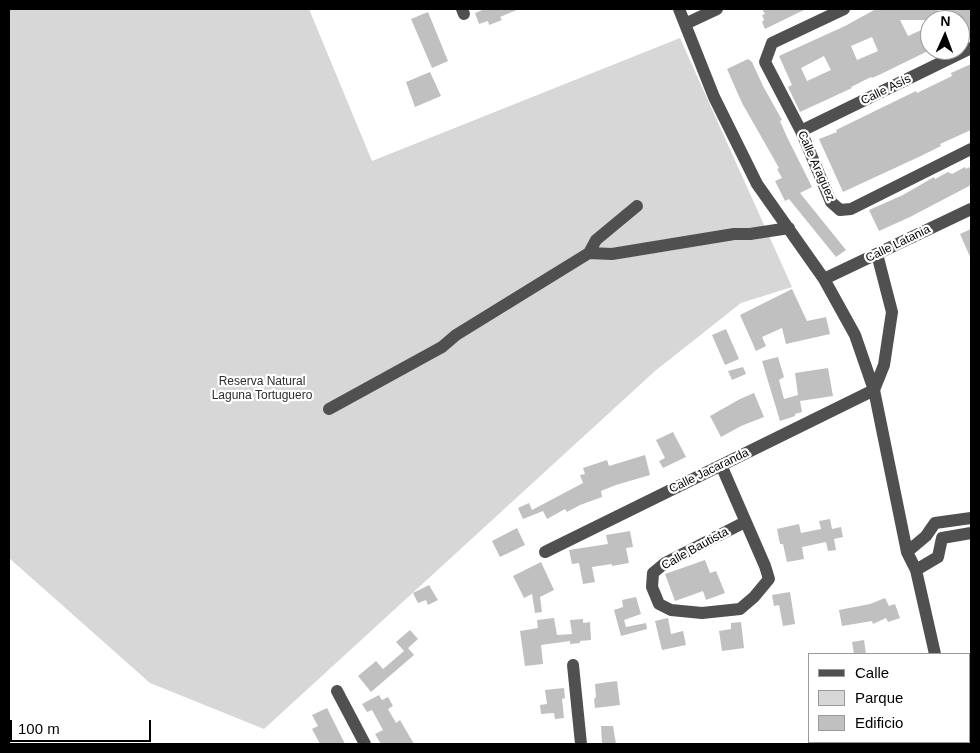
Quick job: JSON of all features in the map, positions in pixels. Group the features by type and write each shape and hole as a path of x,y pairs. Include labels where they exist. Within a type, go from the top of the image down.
{"street":[{"path":"717,9 683,13 714,97 757,184 824,279 855,335 874,390 907,552 916,570 935,653"},
{"name":"Calle Aragüez","path":"844,9 772,43 766,62 801,131 831,202 840,210 851,209 971,149"},
{"name":"Calle Asís","path":"801,131 971,48"},
{"path":"329,409 442,347 456,335 589,253 596,240 636,206"},
{"name":"Calle Latania","path":"824,279 971,209"},
{"path":"589,253 612,254 734,234 750,234 789,228"},
{"path":"874,390 884,365 892,312 877,254"},
{"name":"Calle Jacaranda","path":"545,552 874,390"},
{"name":"Calle Bautista","path":"721,465 765,566 769,579 754,597 740,609 702,612 671,610 659,604 652,587 653,573 665,563 745,522"},
{"path":"907,552 926,536 935,523 971,518"},
{"path":"916,570 938,556 942,538 971,533"},
{"path":"573,665 581,744"},
{"path":"337,691 365,744"}],"green space":[{"name":"Reserva Natural Laguna Tortuguero","path":"9,9 309,9 372,161 680,38 792,287 741,303 655,371 264,729 150,683 9,558"}],"building":[{"path":"485,9 519,9 500,17 502,20 489,25 488,21 479,24 475,13"},
{"path":"762,9 806,9 765,29 762,15 765,14"},
{"path":"876,9 938,10 920,10 920,20 900,20 908,36 920,31 920,55 800,112 788,87 792,85 779,56 845,26","holes":["872,37 878,51 857,60 851,46","824,56 831,70 807,81 801,68"]},
{"path":"971,9 971,31 970,10 949,10"},
{"path":"428,12 448,61 432,68 411,19"},
{"path":"748,59 752,62 782,120 780,121 787,137 812,187 800,193 846,250 836,257 789,199 785,201 775,181 782,178 777,169 779,168 742,103 727,69"},
{"path":"971,64 971,130 940,144 941,146 923,155 843,192 819,139 837,132 836,130 916,91 917,93 952,76 951,73"},
{"path":"430,72 441,96 415,107 406,82"},
{"path":"965,167 966,169 969,167 971,172 971,185 879,231 869,210 903,195 934,177 935,179 948,172 952,174"},
{"path":"971,229 971,259 960,234"},
{"path":"792,289 807,321 826,317 830,334 786,344 782,328 762,337 766,346 756,351 740,315"},
{"path":"726,329 739,359 725,365 712,335"},
{"path":"778,357 784,377 779,380 784,399 798,395 795,373 828,368 833,396 800,401 802,412 780,421 762,361"},
{"path":"743,367 746,374 732,380 728,371"},
{"path":"754,393 764,417 741,426 721,437 710,416"},
{"path":"673,432 686,457 663,468 659,461 665,458 656,440"},
{"path":"645,455 650,475 601,491 602,497 567,512 565,509 547,519 543,511 523,519 518,508 529,503 532,510 583,483 580,475 585,474 583,468 607,460 609,466"},
{"path":"830,519 832,529 841,527 843,537 834,539 836,550 828,551 826,542 802,547 804,559 787,562 777,529 799,524 801,533 821,529 819,521"},
{"path":"517,528 525,545 500,557 492,541"},
{"path":"630,531 633,547 626,548 629,563 592,567 595,582 583,584 579,563 572,564 569,550 608,544 606,535"},
{"path":"705,560 710,573 716,571 725,593 706,600 703,591 675,601 665,574"},
{"path":"541,562 554,590 540,597 542,612 535,613 532,594 524,598 513,576"},
{"path":"429,585 438,600 428,605 426,600 418,603 413,593"},
{"path":"790,592 795,624 783,626 779,605 774,606 772,595"},
{"path":"636,597 641,614 624,620 626,627 646,623 647,629 621,636 614,610 623,607 622,600"},
{"path":"885,598 889,606 895,604 900,618 888,622 886,618 873,624 872,621 842,626 839,610 870,604"},
{"path":"554,618 557,635 572,634 570,620 583,619 583,623 590,622 591,640 570,644 570,641 541,645 543,664 525,666 520,631 538,628 537,620"},
{"path":"668,618 671,634 683,631 686,645 662,650 655,621"},
{"path":"741,622 744,648 722,651 719,631 731,629 731,623"},
{"path":"410,630 418,639 408,648 414,655 371,692 358,676 376,661 383,669 404,651 396,642"},
{"path":"864,640 866,653 854,653 852,642"},
{"path":"617,681 620,705 595,708 595,684"},
{"path":"564,688 565,698 562,699 564,718 555,719 554,713 541,714 540,705 547,704 545,690"},
{"path":"379,695 382,700 388,697 393,706 388,709 396,723 400,720 414,744 381,744 375,734 383,730 372,710 367,712 362,704"},
{"path":"327,708 345,744 320,744 312,729 318,726 312,715"},
{"path":"601,726 613,726 616,744 602,744"}]}
